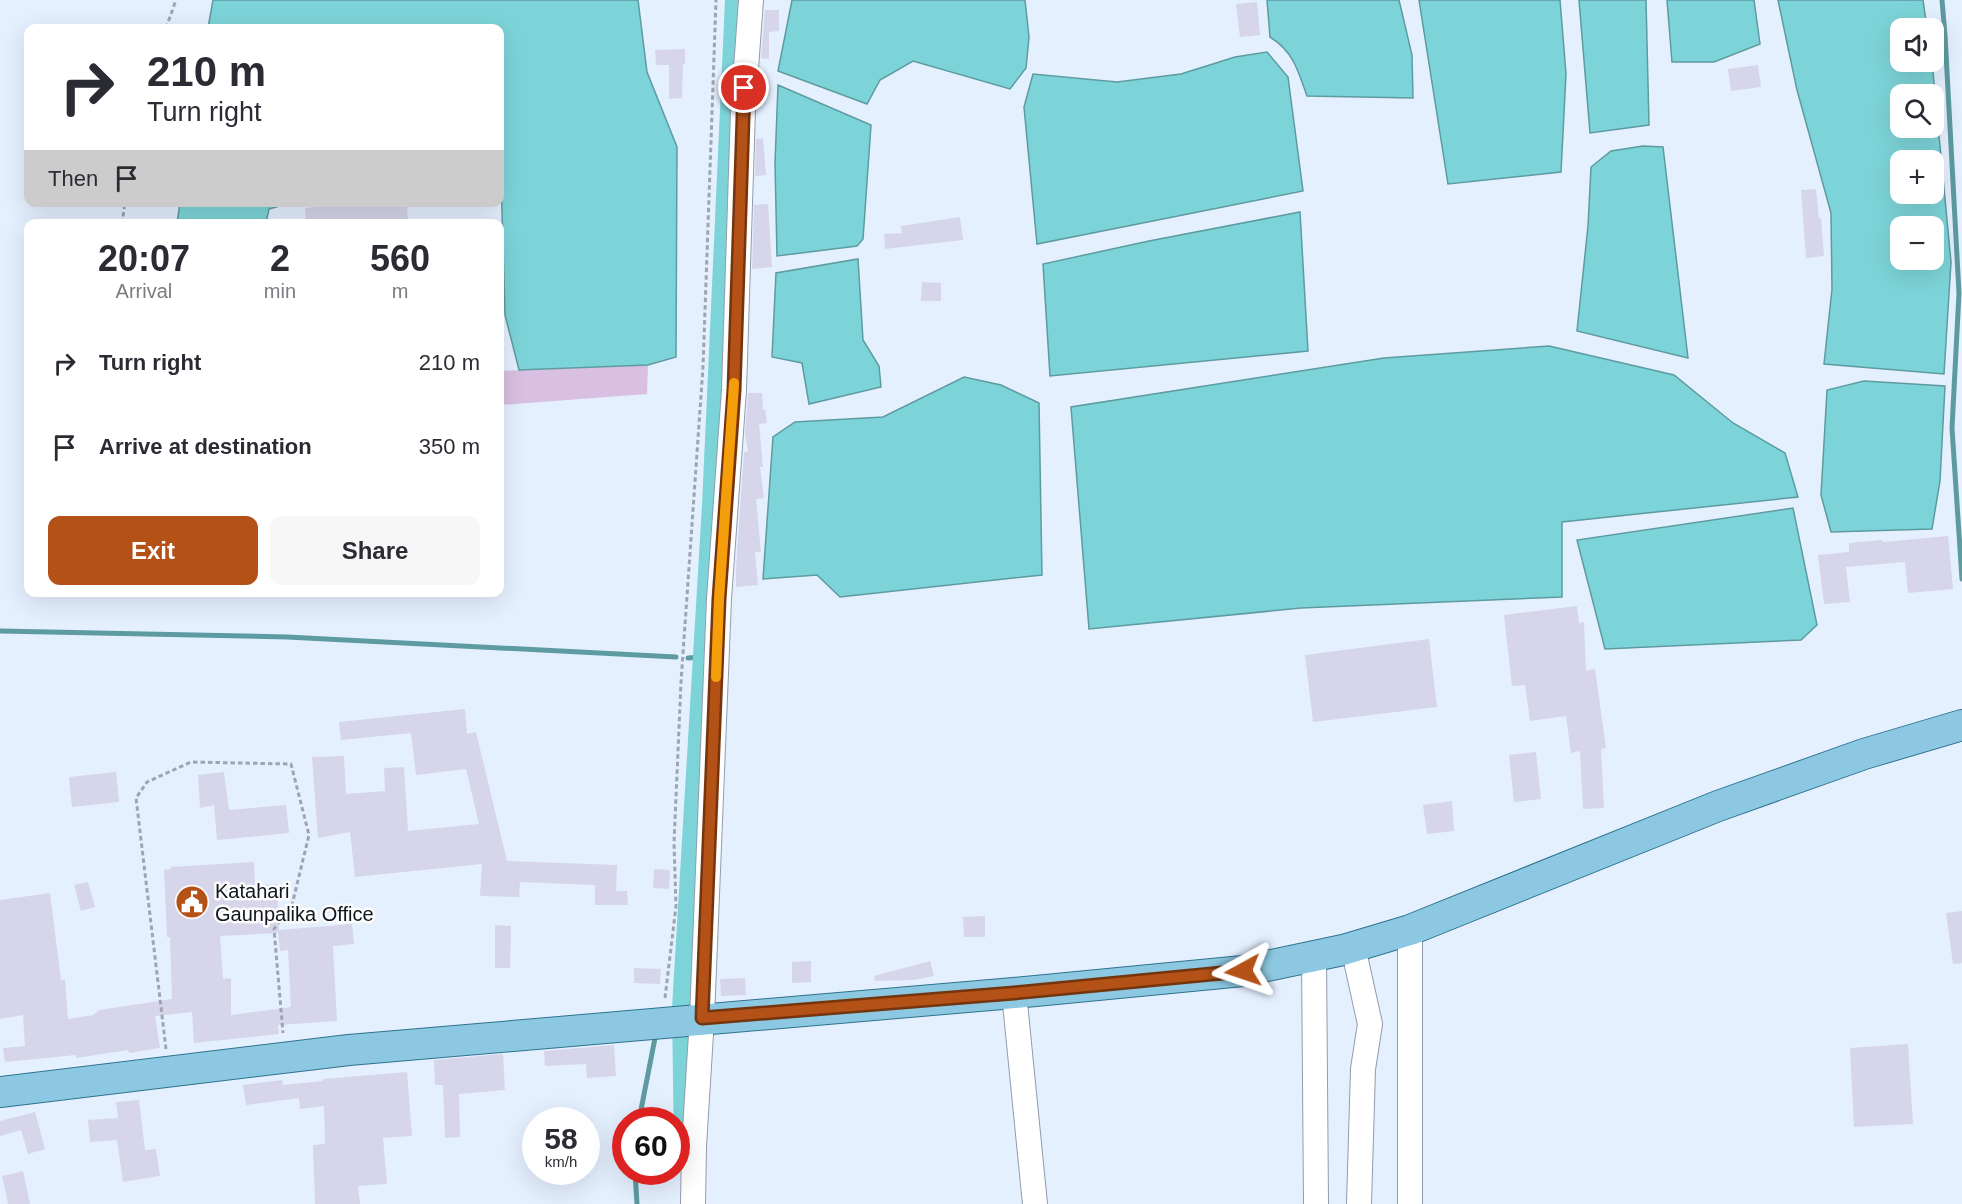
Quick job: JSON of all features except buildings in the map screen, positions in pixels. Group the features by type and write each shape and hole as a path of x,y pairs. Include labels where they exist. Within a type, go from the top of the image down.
{"main road":[{"path":"0,1092 348,1050 1243,971 1353,947 1410,930 1718,806 1864,754 1962,725"}],"street":[{"path":"693,1204 694,1146 679,1020 718,611 734,390 742,110 751,0"},
{"path":"1410,930 1410,1204"},
{"path":"1353,947 1370,1024 1363,1069 1359,1204"},
{"path":"1314,956 1316,1204"},
{"path":"1014,993 1035,1204"}],"path":[{"path":"167,24 176,0"},
{"path":"679,1020 665,1002 676,906 674,843 680,705 703,367 716,0"},
{"path":"169,1071 136,798 147,782 191,762 291,764 309,835 292,905 274,928 286,1057"}],"shaded area":[{"path":"213,0 638,0 647,72 677,147 676,357 648,365 519,370 505,315 502,207 504,207 504,24 209,24"},
{"path":"792,0 1025,0 1029,37 1026,68 1010,89 913,61 880,80 867,104 778,71"},
{"path":"1267,0 1399,0 1412,55 1413,98 1307,96 1298,70 1290,56 1270,37"},
{"path":"1419,0 1560,0 1566,74 1561,172 1448,184"},
{"path":"1579,0 1646,0 1649,125 1590,133"},
{"path":"1667,0 1754,0 1760,44 1714,62 1672,62"},
{"path":"1778,0 1923,0 1926,18 1890,18 1890,72 1933,72 1934,84 1890,84 1890,138 1939,138 1940,150 1890,150 1890,204 1944,204 1944,188 1951,262 1944,374 1824,364 1832,289 1831,213 1797,90"},
{"path":"1267,52 1288,77 1303,191 1037,244 1024,107 1033,74 1117,82 1181,74 1235,57"},
{"path":"778,85 871,125 863,239 857,246 777,256 775,163"},
{"path":"1643,146 1663,147 1688,358 1577,331 1588,226 1591,167 1611,151"},
{"path":"179,207 276,207 269,209 267,219 178,219"},
{"path":"1300,212 1308,351 1050,376 1043,264"},
{"path":"858,259 863,340 879,366 881,387 809,404 802,363 772,357 776,273"},
{"path":"1549,346 1674,375 1733,423 1785,453 1798,497 1562,522 1562,597 1301,608 1089,629 1071,407 1384,358"},
{"path":"648,365 647,394 504,405 504,371"},
{"path":"964,377 1001,385 1039,403 1042,575 840,597 817,575 763,579 773,437 795,422 883,417"},
{"path":"1864,381 1945,386 1940,481 1932,529 1831,532 1821,495 1827,390"},
{"path":"1793,508 1817,625 1801,640 1605,649 1577,540"}],"waterway":[{"path":"682,1107 681,1008 711,505 734,0"},
{"path":"1942,0 1959,293 1952,428 1962,579"},
{"path":"0,631 287,637 676,657"},
{"path":"688,658 702,657"},
{"path":"642,1107 656,1033"},
{"path":"636,1185 637,1204"}],"slow traffic":[{"path":"716,677 734,383"}],"place":[{"name":"Katahari Gaunpalika Office","path":"192,902"}],"route":[{"path":"744,88 734,390 719,599 702,1018 1014,993 1243,971"}]}
